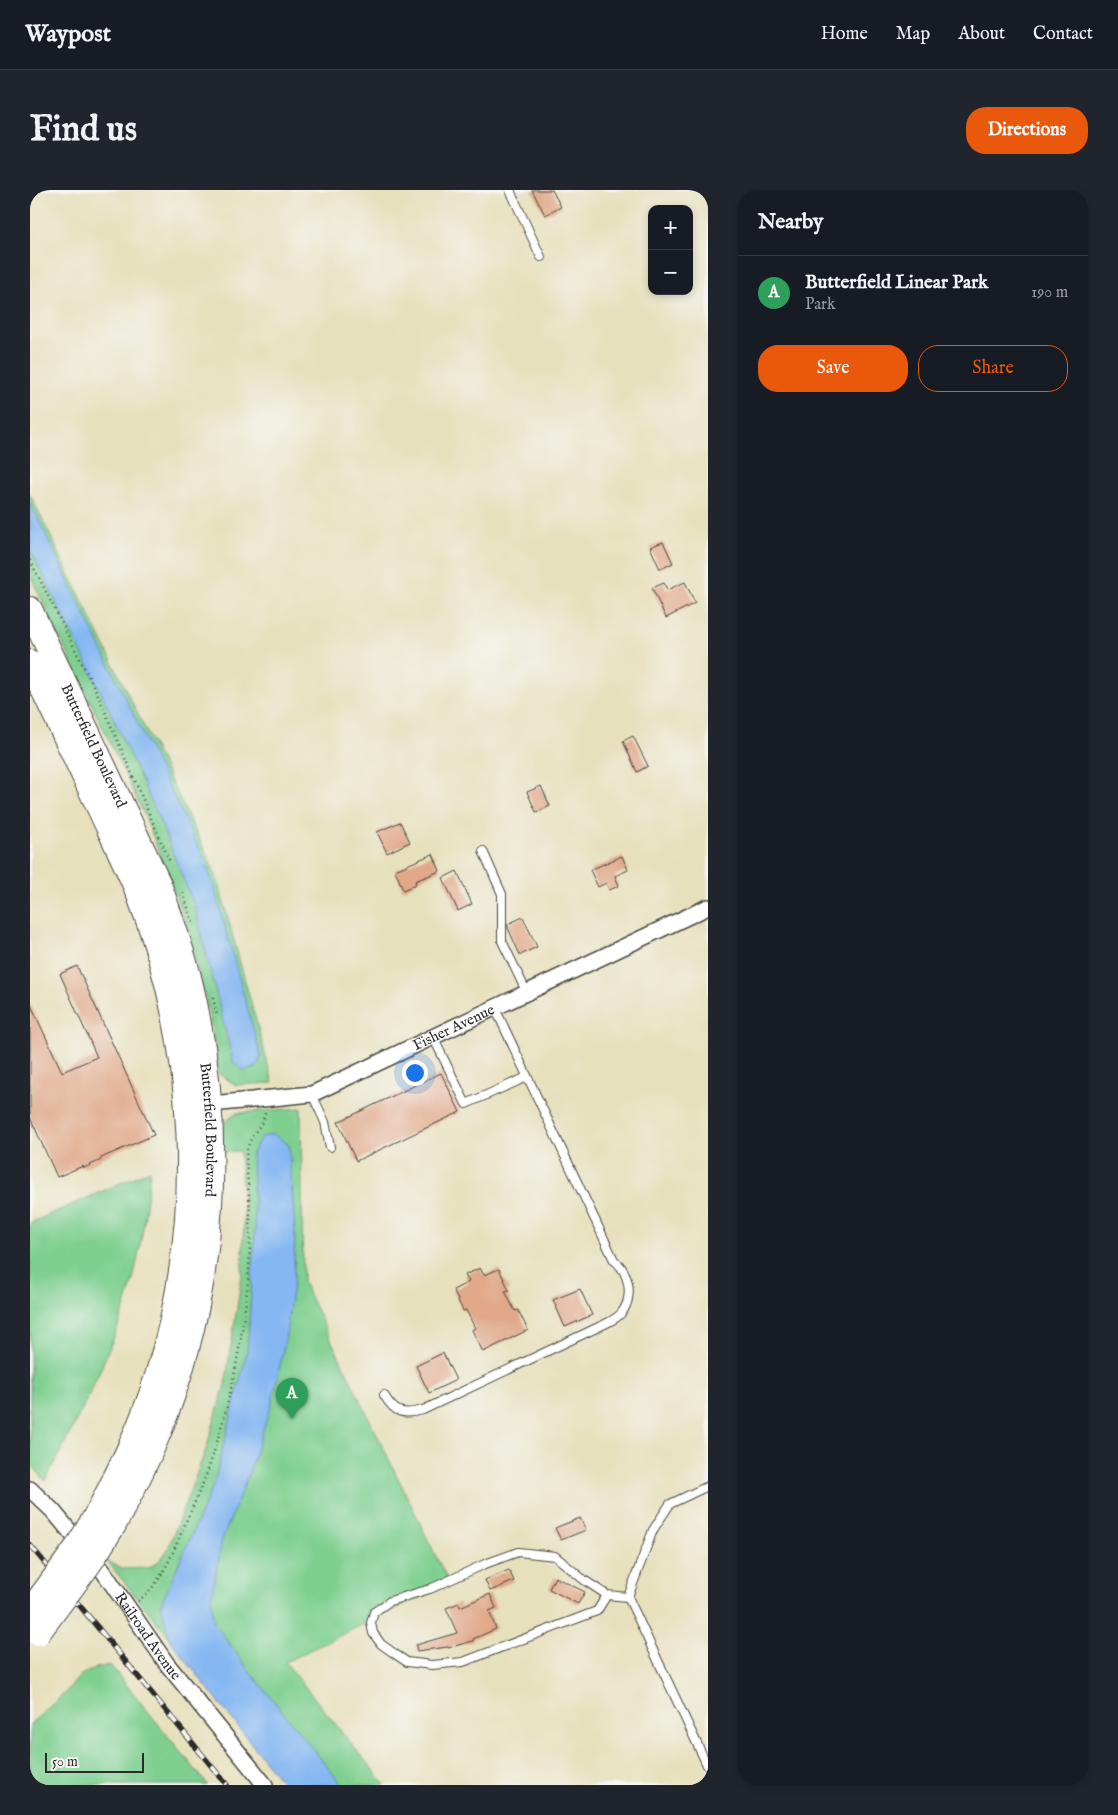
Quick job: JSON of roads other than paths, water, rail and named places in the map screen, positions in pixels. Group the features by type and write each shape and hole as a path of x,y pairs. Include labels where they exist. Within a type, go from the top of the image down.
{"main road":[{"name":"Butterfield Boulevard","path":"30,609 151,867 169,911 190,980 196,1011 198,1105 189,1144 187,1215 180,1277 170,1328 157,1377 124,1462 107,1516 81,1577 34,1637"},
{"name":"Butterfield Boulevard","path":"30,662 138,892 168,986 184,1070 198,1105"},
{"name":"Butterfield Boulevard","path":"30,1611 77,1547 107,1516"}],"street":[{"name":"Fisher Avenue","path":"198,1105 312,1094 708,907"},
{"name":"Railroad Avenue","path":"30,1489 65,1526 103,1571 129,1607 151,1643 265,1785"}],"lane":[{"path":"510,190 541,257"},
{"path":"483,851 502,894 502,941 526,993"},
{"path":"384,1395 398,1412 406,1413 423,1410 607,1323 617,1317 624,1309 627,1298 627,1276 622,1267 614,1260 495,1008"},
{"path":"433,1036 466,1104 527,1077"},
{"path":"312,1094 325,1122 330,1147"},
{"path":"708,1486 670,1504 653,1530 628,1597 708,1767"},
{"path":"607,1594 597,1611 463,1662 432,1665 407,1662 382,1644 373,1633 371,1623 374,1612 390,1601 430,1589 485,1564 518,1552 555,1556 584,1580 607,1594 628,1597"}],"water":[{"path":"30,502 205,861 214,887 261,1057 256,1068 244,1071 233,1062 195,908 156,812 101,692 30,549"},
{"path":"273,1134 289,1145 295,1232 294,1278 285,1341 272,1403 249,1473 222,1540 211,1600 214,1623 248,1669 342,1785 284,1785 169,1639 161,1604 214,1483 247,1352 255,1232 252,1153 261,1137"}],"railway":[{"path":"30,1545 227,1785"}],"place":[{"name":"Butterfield Linear Park","path":"292,1419"}]}
